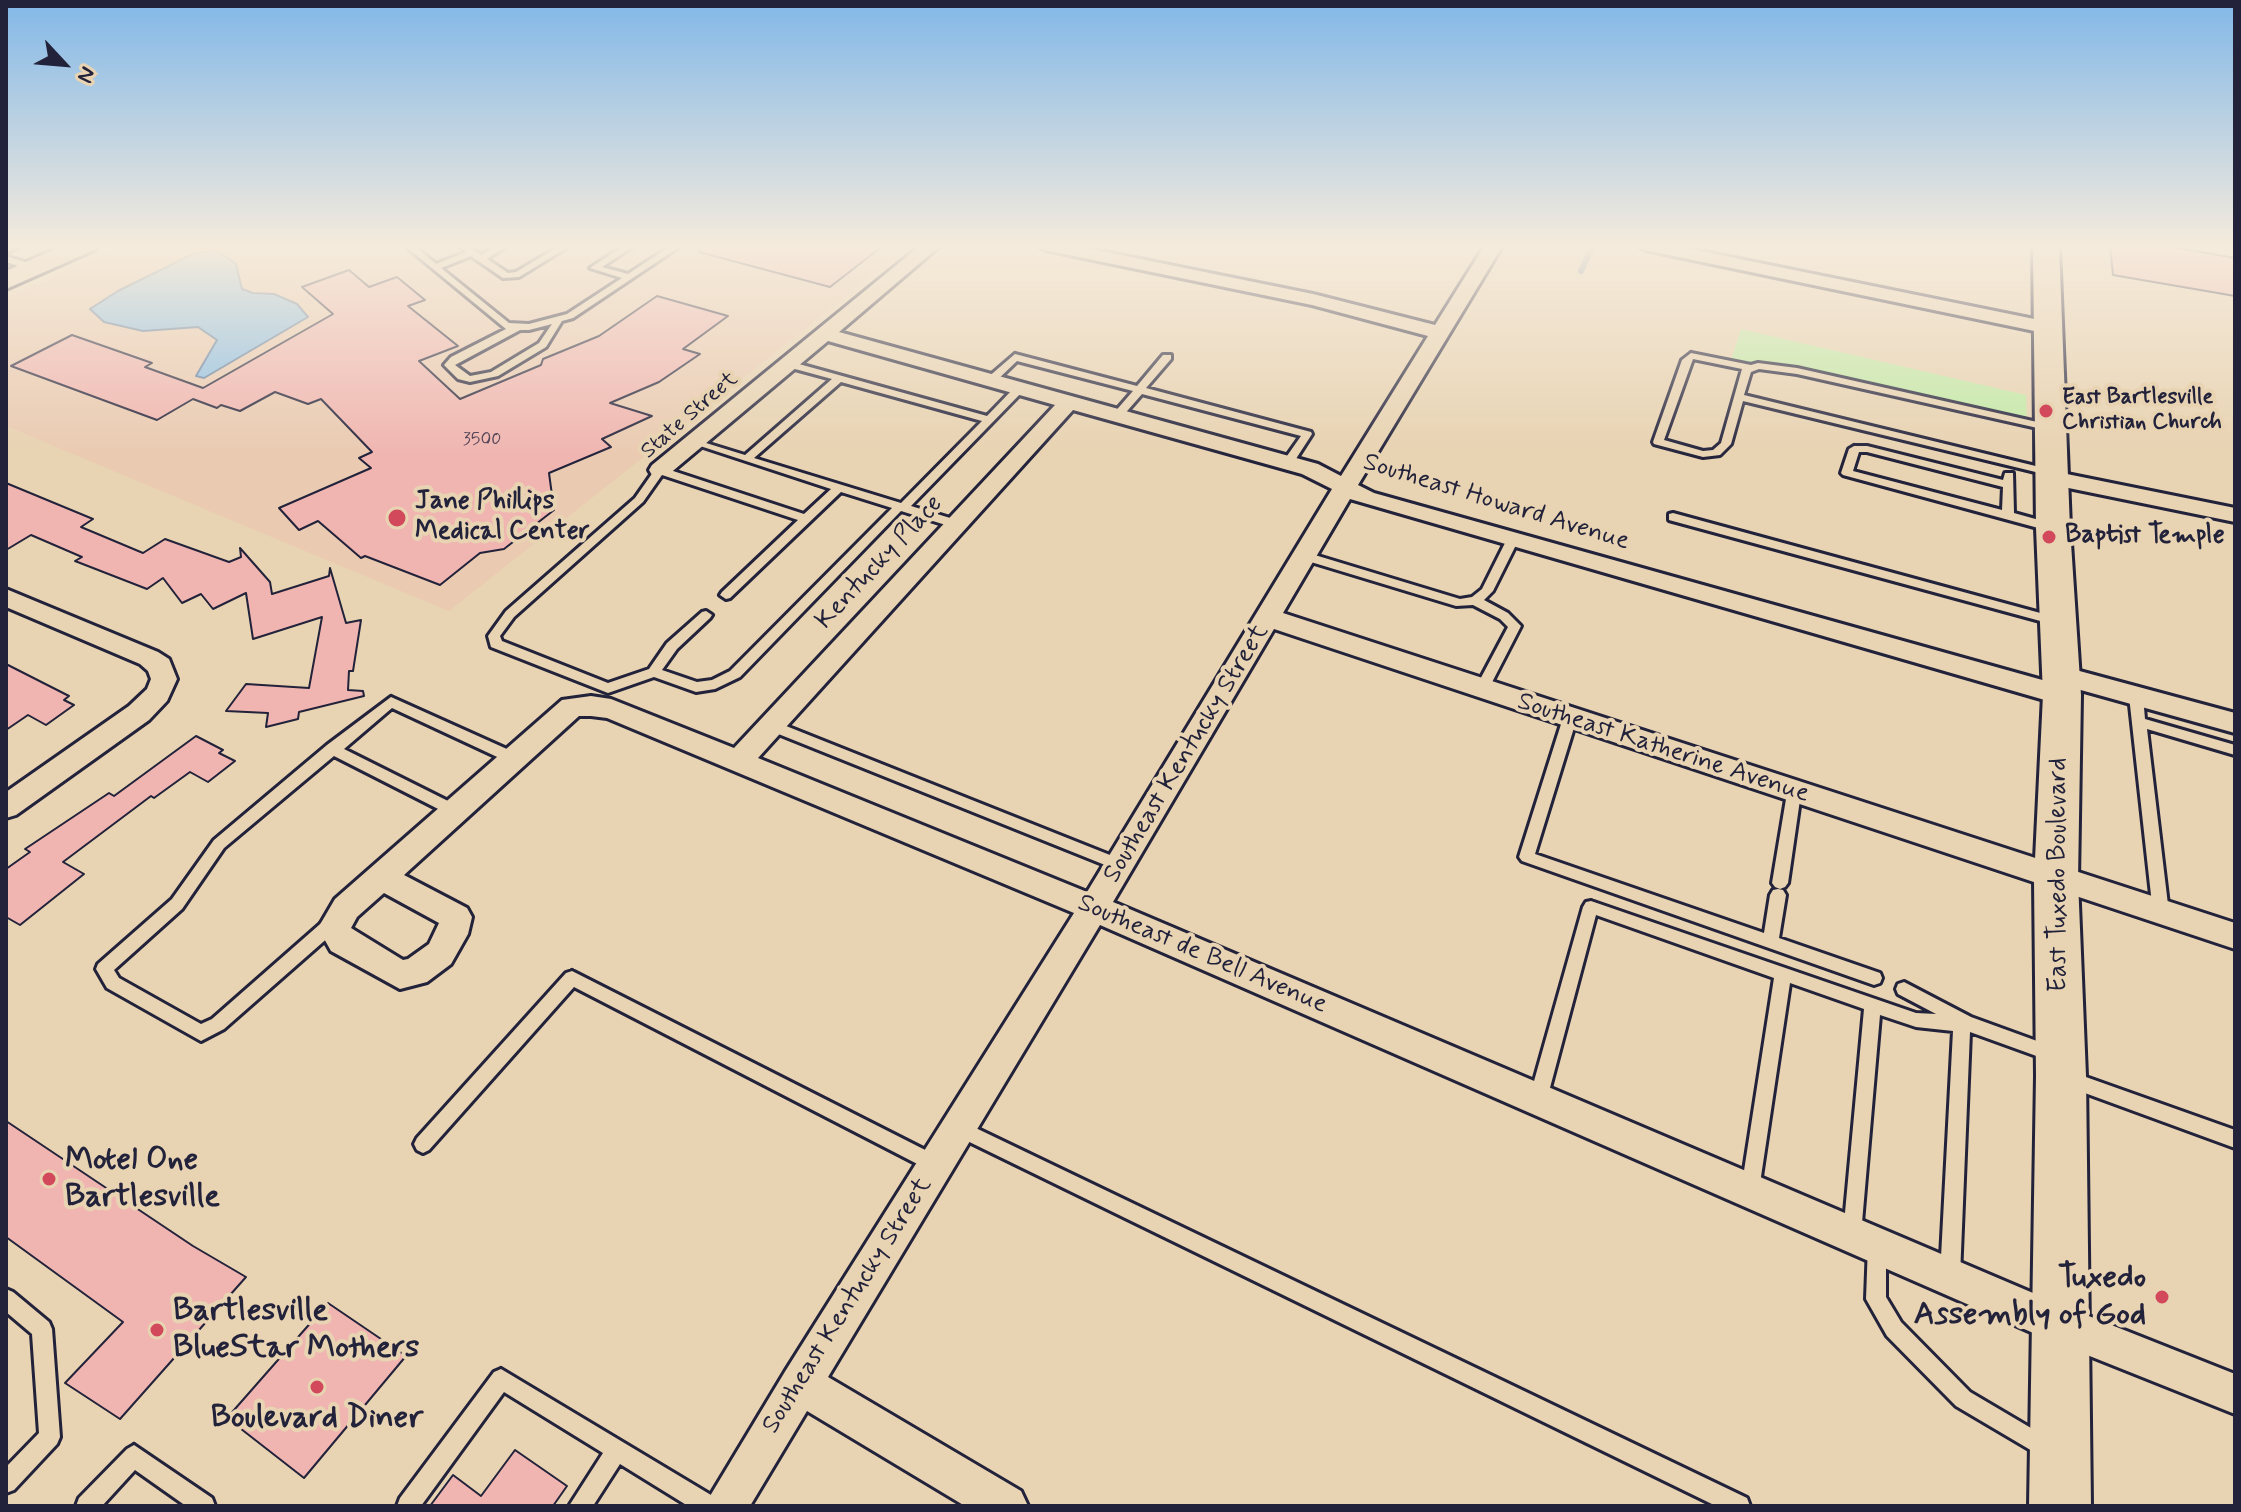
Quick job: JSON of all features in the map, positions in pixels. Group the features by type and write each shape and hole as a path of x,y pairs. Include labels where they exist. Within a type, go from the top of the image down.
{"main road":[{"name":"East Tuxedo Boulevard","path":"2049,316 2053,528 2061,685 2056,880 2061,1066 2060,1506"}],"street":[{"name":"State Street","path":"660,470 846,316"},
{"path":"1373,316 1441,333"},
{"name":"Southeast Kentucky Street","path":"726,1506 1094,908 1345,487 1452,316"},
{"path":"1988,316 2049,328"},
{"name":"Southeast Howard Avenue","path":"824,334 1310,469 1366,498 1513,539 2061,685 2138,709 2235,723"},
{"name":"Kentucky Place","path":"737,763 1068,403"},
{"path":"2052,476 2235,515"},
{"path":"6,597 149,658 160,666 164,679 158,694 139,713 6,807"},
{"name":"Southeast Katherine Avenue","path":"1269,618 2056,880 2235,936"},
{"name":"Southeast de Bell Avenue","path":"341,916 572,707 611,709 1094,908 2061,1325 2235,1394"},
{"path":"341,916 334,928 342,941 400,975 416,972 440,954 452,934 456,917 381,877"},
{"path":"800,1384 1006,1506"}],"lane":[{"path":"493,316 506,326 558,322"},
{"path":"517,327 449,365 462,377 470,379 494,374 543,345 558,322 568,316"},
{"path":"1751,368 1746,370 1726,444 1716,453 1703,454 1658,442 1691,356 1751,368 1775,367 2052,428"},
{"path":"990,381 1015,357 1307,434 1288,463"},
{"path":"1117,416 1167,357"},
{"path":"788,364 989,420"},
{"path":"746,459 840,378"},
{"path":"706,615 672,646 654,672 696,687 715,684 735,674 1019,389"},
{"path":"1738,397 2052,476"},
{"path":"693,442 956,524"},
{"path":"2008,485 1867,449 1854,449 1847,473 2053,528"},
{"path":"2008,515 2009,463"},
{"path":"660,470 806,519"},
{"name":"State Street","path":"654,672 608,688 511,651 496,644 494,636 523,602 639,500 660,470"},
{"path":"726,595 839,488"},
{"path":"1673,517 2058,622"},
{"path":"1305,556 1460,603 1475,601 1487,591 1513,539"},
{"path":"1475,601 1504,616 1515,626 1482,689"},
{"path":"341,916 218,1024 201,1033 113,983 104,969 177,904 219,844 391,702 513,758"},
{"path":"2161,913 2138,709 2235,750"},
{"path":"1570,718 1527,857 1874,978"},
{"path":"771,725 1120,865"},
{"path":"332,749 455,811"},
{"path":"1771,942 1794,793"},
{"path":"1538,1099 1591,907 1916,1020 1967,1025"},
{"path":"1750,1190 1783,973"},
{"path":"423,1144 572,978 936,1164"},
{"path":"1904,989 1967,1025 2235,1139"},
{"path":"1873,1005 1864,1240 1876,1299 1894,1329 1963,1399 2060,1456"},
{"path":"1950,1276 1967,1025"},
{"path":"958,1127 1739,1506"},
{"path":"6,1299 42,1329 50,1437 6,1482"},
{"path":"408,1506 501,1379 708,1506"},
{"path":"580,1506 617,1451"},
{"path":"87,1506 134,1456 204,1506"}],"shaded area":[{"name":"Jane Phillips Medical Center","path":"6,316 822,316 449,611 6,426"}],"green space":[{"path":"1741,329 2026,395 2027,423 1769,363 1744,364 1731,360"}],"water":[{"path":"97,316 308,317 204,378 196,376 217,340 198,327 143,331 104,322"}],"building":[{"path":"330,316 420,316 458,346 419,361 460,399 541,365 543,359 599,336 629,316 728,316 683,349 700,354 659,382 610,403 652,416 602,439 611,447 549,473 554,510 504,549 480,553 440,585 365,556 361,558 318,521 299,530 279,508 371,468 359,458 372,452 321,399 308,404 275,392 240,411 221,405 217,408 193,399 157,420 11,366 72,335 152,363 145,367 203,388"},
{"path":"6,483 93,519 81,527 143,553 165,539 229,562 241,557 240,548 270,582 272,594 329,576 330,568 346,623 361,620 353,671 349,671 348,690 363,691 364,696 299,712 298,719 266,727 268,713 226,711 246,684 309,688 322,617 253,639 246,593 213,609 201,594 182,603 163,578 147,589 75,561 82,557 31,535 6,550"},
{"path":"6,664 69,696 64,700 74,705 46,725 28,715 6,730"},
{"path":"196,736 223,750 219,753 235,761 208,782 190,772 154,798 151,796 63,862 84,874 20,925 6,917 6,869 30,852 25,849 109,793 114,796"},
{"name":"Motel One Bartlesville","path":"6,1121 193,1246 246,1277 120,1419 65,1383 123,1322 6,1237"},
{"name":"Boulevard Diner","path":"328,1303 406,1356 304,1478 227,1418"},
{"path":"515,1450 567,1486 553,1506 430,1506 453,1475 481,1496"}],"place":[{"name":"East Bartlesville Christian Church","path":"2046,411"},
{"name":"Jane Phillips Medical Center","path":"397,518"},
{"name":"Baptist Temple","path":"2049,537"},
{"name":"Motel One Bartlesville","path":"49,1179"},
{"name":"Tuxedo Assembly of God","path":"2162,1297"},
{"name":"Bartlesville BlueStar Mothers","path":"157,1330"},
{"name":"Boulevard Diner","path":"317,1387"}]}
